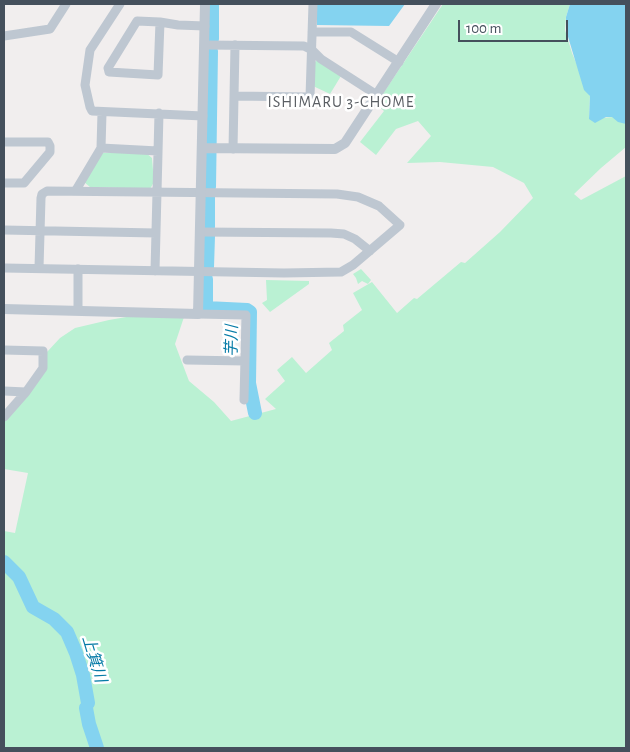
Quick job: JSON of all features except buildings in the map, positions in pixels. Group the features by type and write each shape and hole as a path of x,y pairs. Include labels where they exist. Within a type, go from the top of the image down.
{"street":[{"path":"4,36 50,29 66,4"},
{"path":"120,4 90,50 85,85 92,111 102,113 159,113 203,116"},
{"path":"198,314 201,193 207,148 203,116 205,4"},
{"path":"234,96 310,98 314,4"},
{"path":"207,148 335,149 344,143 436,4"},
{"path":"160,22 158,75 109,72 108,68 137,21 160,22 178,25 205,26"},
{"path":"312,32 351,32 398,62"},
{"path":"205,45 304,46 376,95"},
{"path":"233,149 235,45"},
{"path":"76,190 101,148 102,113"},
{"path":"155,271 159,113"},
{"path":"4,142 48,142 50,146 50,152 24,183 4,183"},
{"path":"101,148 158,151"},
{"path":"4,268 326,274 340,272 353,265 400,226 379,206 358,197 337,194 49,190 44,192 41,198 39,268"},
{"path":"4,230 156,233"},
{"path":"200,232 330,232 344,234 355,239 370,252"},
{"path":"78,269 78,310"},
{"path":"4,309 246,314 244,400"},
{"path":"4,350 42,351 43,368 26,392 4,417"},
{"path":"187,360 245,361"},
{"path":"4,391 26,392"}],"green space":[{"path":"443,4 570,4 565,30 572,53 590,96 589,119 613,117 626,123 626,147 574,194 581,200 626,176 626,748 4,748 4,531 15,533 28,473 4,469 4,421 33,382 47,352 60,338 75,328 138,315 184,317 175,344 189,381 214,402 231,421 276,409 265,399 285,381 277,370 292,357 306,373 332,350 329,343 344,331 343,325 362,310 353,293 372,282 397,313 414,298 417,299 461,262 465,263 500,232 533,198 524,183 493,167 440,162 407,163 431,136 418,121 396,129 376,155 360,142 384,111 376,104"},
{"path":"317,60 341,76 330,94 313,86 314,63"},
{"path":"101,153 146,153 152,158 154,182 150,189 90,187 84,182"},
{"path":"361,269 371,280 368,284 362,281 358,284 353,274"},
{"path":"266,280 309,281 309,284 270,312 262,303 267,300"}],"water":[{"path":"317,4 405,4 389,26 317,25"},
{"path":"570,4 626,4 626,124 618,122 612,117 606,117 595,123 589,119 590,96 584,90 566,30 566,17"}],"waterway":[{"name":"芋川","path":"212,4 212,39"},
{"name":"芋川","path":"209,187 211,51"},
{"name":"芋川","path":"208,195 208,227"},
{"name":"芋川","path":"207,267 208,236"},
{"name":"芋川","path":"206,279 206,308 247,310 250,312 249,383 255,413"},
{"name":"上箕川","path":"4,562 19,577 33,607 54,619 67,632 83,675 88,703"},
{"name":"上箕川","path":"86,708 97,748"}],"district":[{"name":"ISHIMARU 3-CHOME","path":"341,102"}]}
